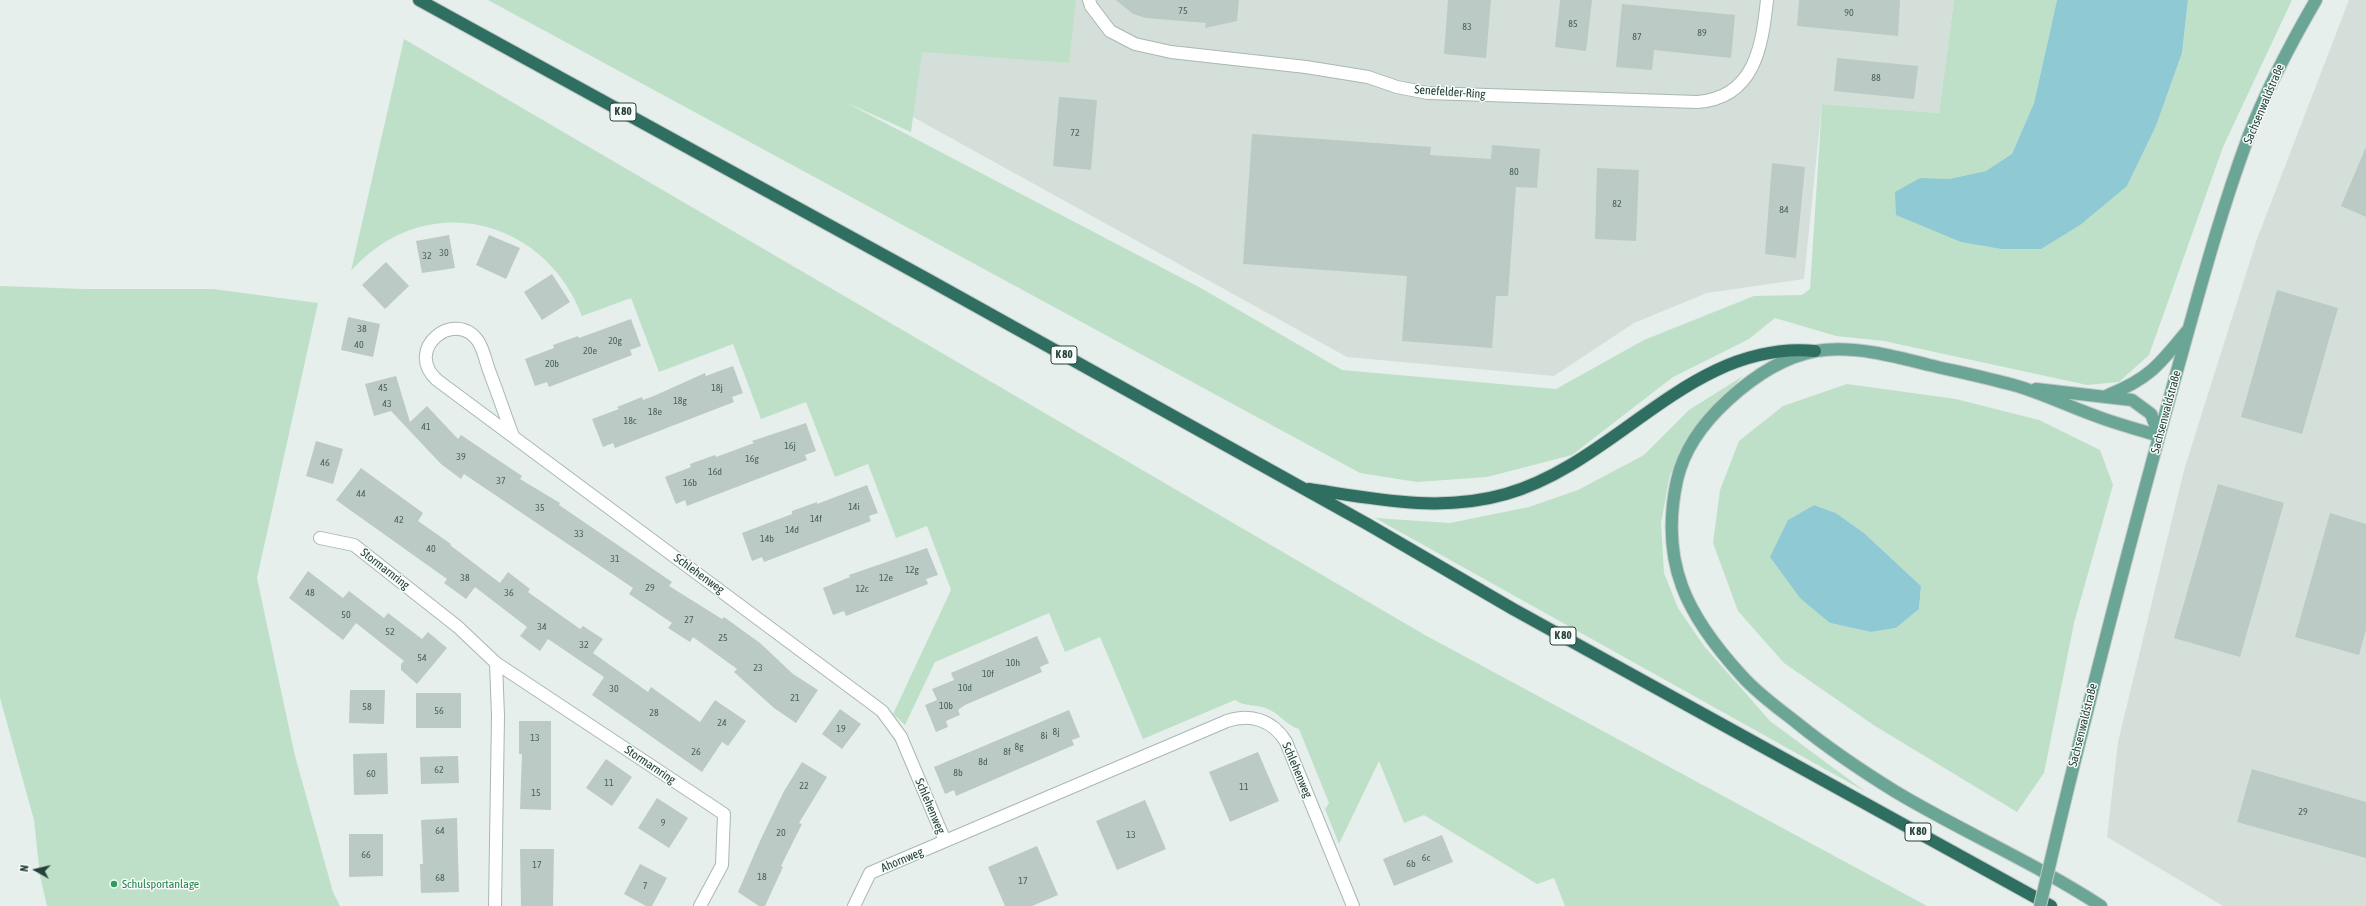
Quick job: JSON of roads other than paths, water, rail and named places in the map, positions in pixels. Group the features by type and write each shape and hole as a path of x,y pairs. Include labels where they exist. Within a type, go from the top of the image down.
{"highway":[{"name":"K 80","path":"419,0 929,280 1299,487 1513,609 2051,906"},
{"path":"1299,487 1401,503 1434,504 1506,494 1561,472 1587,457 1675,394 1720,367 1745,358 1791,349 1815,351"}],"main road":[{"name":"Sachsenwaldstraße","path":"2040,906 2101,652 2159,436 2228,196 2250,132 2286,52 2316,0"},
{"path":"2106,396 2142,380 2166,356 2190,326"},
{"path":"2101,906 2070,886 1896,792 1822,742 1745,680 1716,647 1696,618 1683,589 1673,558 1671,529 1672,503 1678,474 1702,427 1746,383 1786,361 1815,351 1861,352 1903,358 2019,387 2100,418 2159,436"},
{"path":"2019,387 2132,400 2146,408 2156,425 2159,436"}],"street":[{"name":"Senefelder-Ring","path":"1089,0 1091,6 1110,31 1135,44 1171,52 1306,66 1368,77 1397,87 1428,93 1697,102 1711,101 1724,95 1742,82 1756,60 1763,36 1767,0"},
{"name":"Schlehenweg","path":"513,436 478,342 462,330 449,329 437,335 426,351 427,364 432,376 876,705 892,723 901,737 945,841 1227,721 1242,717 1253,718 1272,726 1286,742 1353,906"},
{"name":"Stormarnring","path":"320,538 354,545 458,627 496,663 724,814 722,865 700,906"},
{"path":"495,906 498,722 496,663"},
{"name":"Ahornweg","path":"854,906 870,873 945,841"}],"water":[{"path":"2057,0 2188,0 2182,53 2156,126 2127,186 2080,225 2041,249 2002,249 1961,242 1896,215 1895,192 1920,178 1949,179 1986,171 2012,154 2034,103"},
{"path":"1814,505 1836,513 1864,533 1921,586 1919,609 1896,628 1871,632 1830,623 1800,598 1770,557 1788,520"}],"place":[{"name":"Schulsportanlage","path":"114,884"}]}
